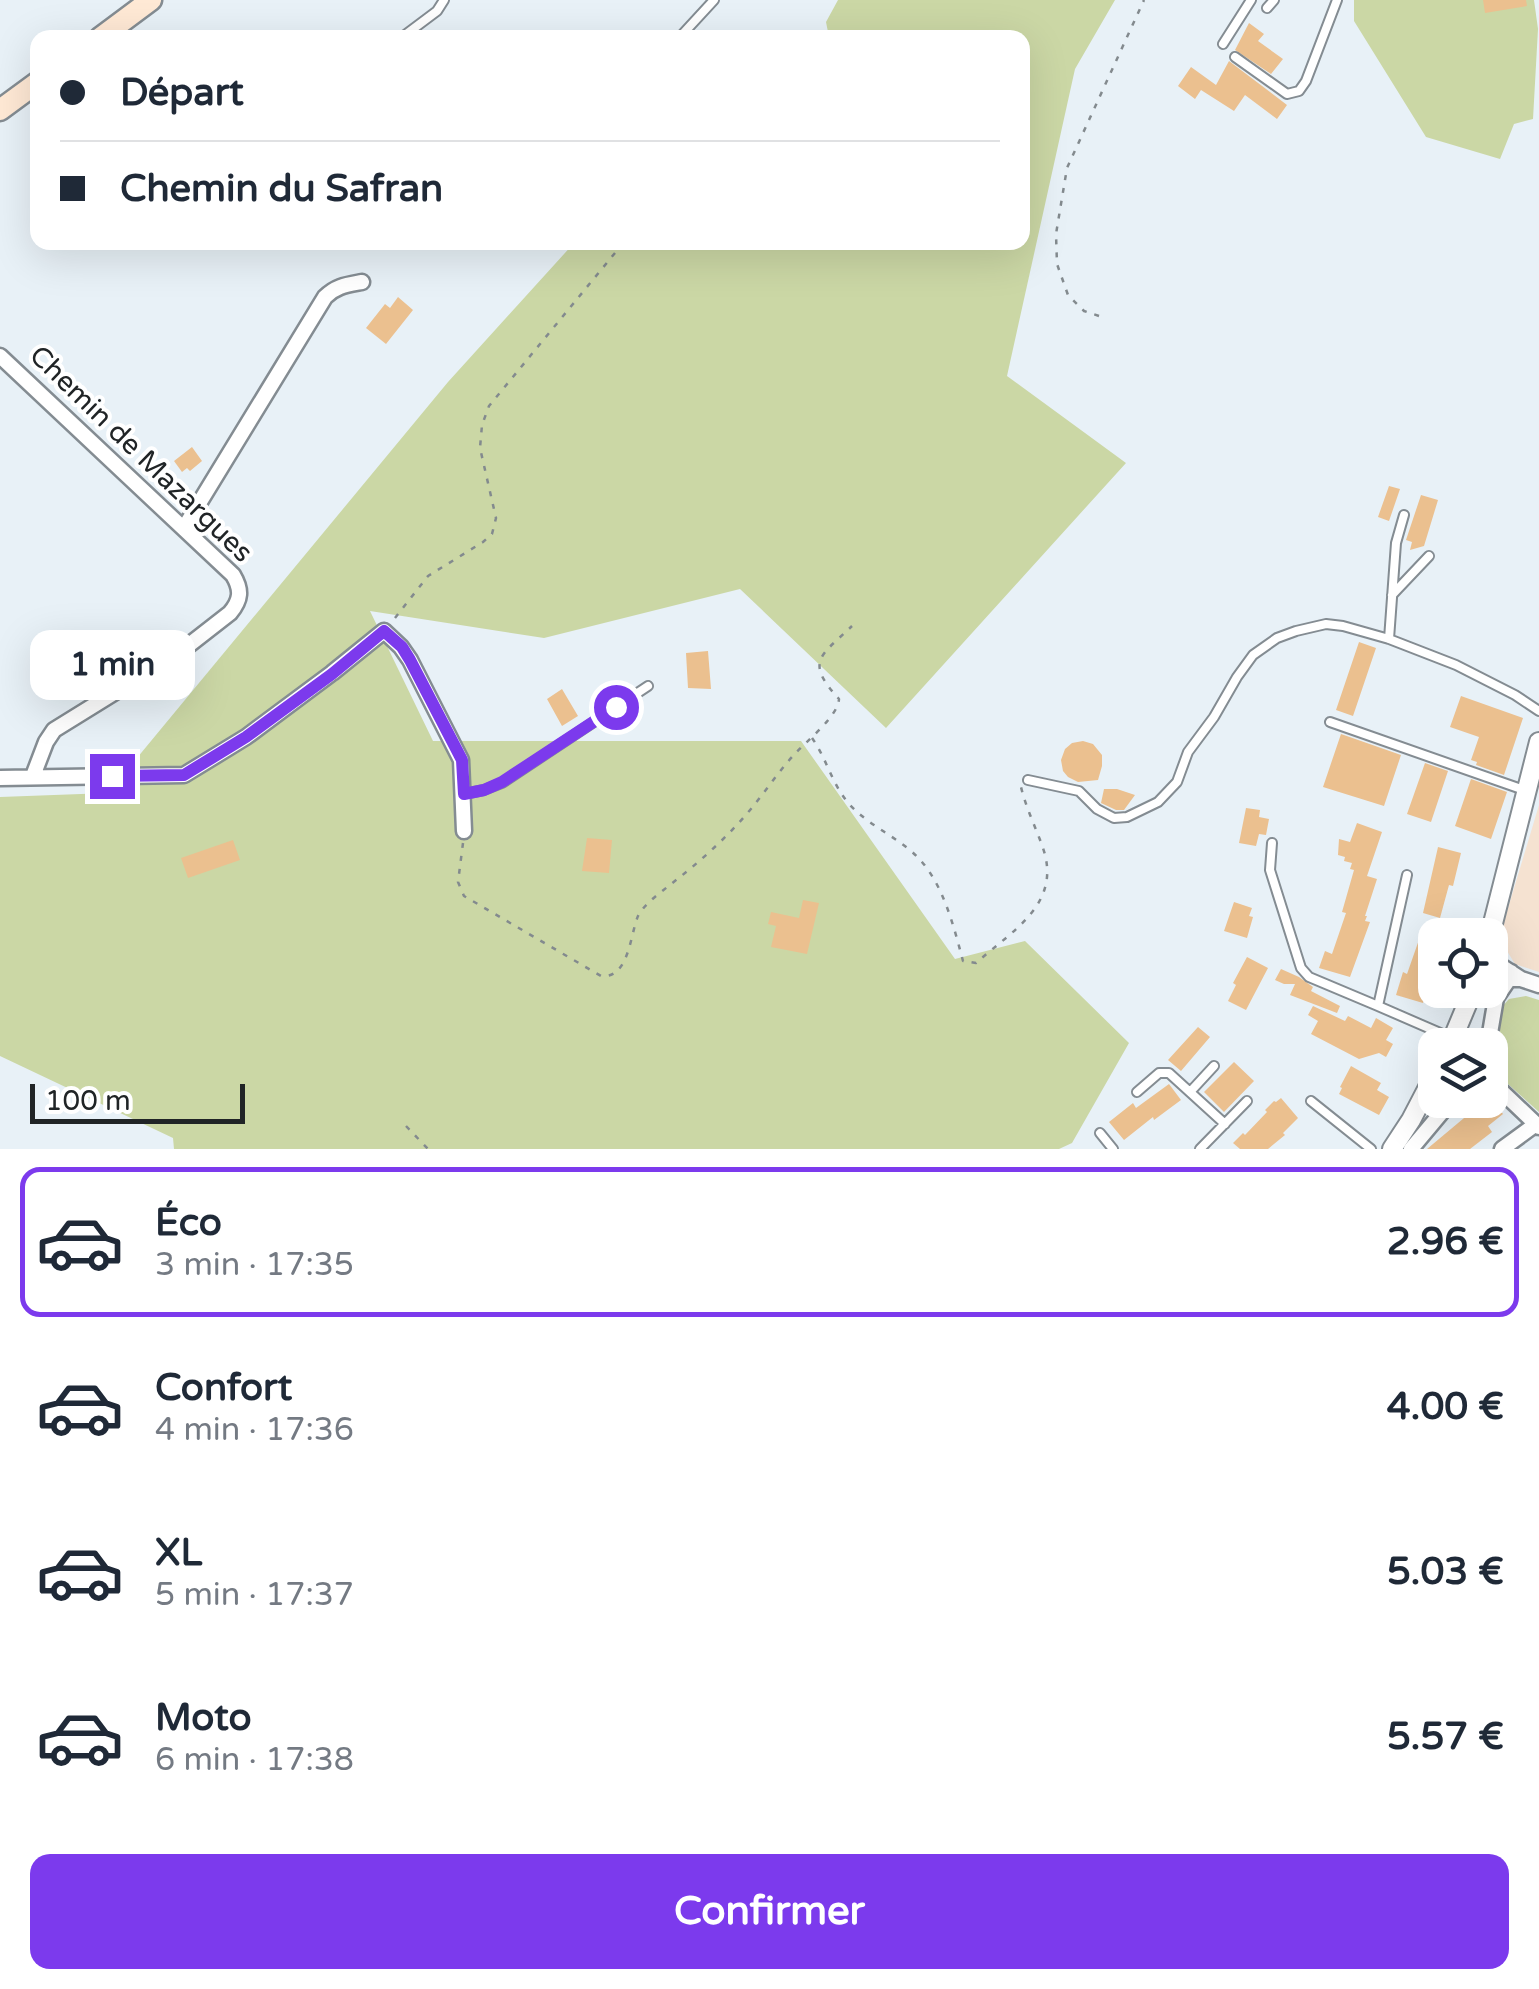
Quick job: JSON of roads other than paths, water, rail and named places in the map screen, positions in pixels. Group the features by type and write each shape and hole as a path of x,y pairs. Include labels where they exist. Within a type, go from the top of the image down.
{"main road":[{"path":"111,30 151,0"},
{"path":"0,110 30,88"}],"street":[{"path":"184,528 325,297 334,288 362,282"},
{"name":"Chemin de Mazargues","path":"0,356 234,576 240,594 230,612 180,652 54,730 33,776"},
{"path":"0,778 184,775 246,737 384,631 410,660 462,760 464,830"},
{"path":"1494,918 1539,742"},
{"path":"1508,972 1539,985"},
{"path":"1508,978 1514,977"},
{"path":"1491,1028 1496,998 1514,977"},
{"path":"1502,1149 1537,1126 1508,1098"},
{"path":"1392,1149 1418,1104"},
{"path":"1411,1149 1437,1118"}],"lane":[{"path":"411,30 437,11 444,0"},
{"path":"686,30 714,0"},
{"path":"1223,44 1251,0"},
{"path":"1235,57 1286,94 1299,91 1337,0"},
{"path":"1390,639 1396,543 1404,515"},
{"path":"1392,595 1429,556"},
{"path":"1028,780 1080,791 1097,810 1114,818 1127,817 1158,802 1177,782 1188,752 1253,655 1276,638 1326,624 1390,639 1456,665 1516,694 1539,711"},
{"path":"464,794 502,782 648,686"},
{"path":"1330,722 1527,790"},
{"path":"1272,843 1270,870 1301,968 1309,977 1423,1028"},
{"path":"1378,1006 1407,876"},
{"path":"1190,1092 1214,1066"},
{"path":"1137,1092 1159,1072 1169,1073 1225,1124"},
{"path":"1200,1149 1247,1100"},
{"path":"1312,1101 1371,1149"},
{"path":"1100,1134 1113,1149"}]}
